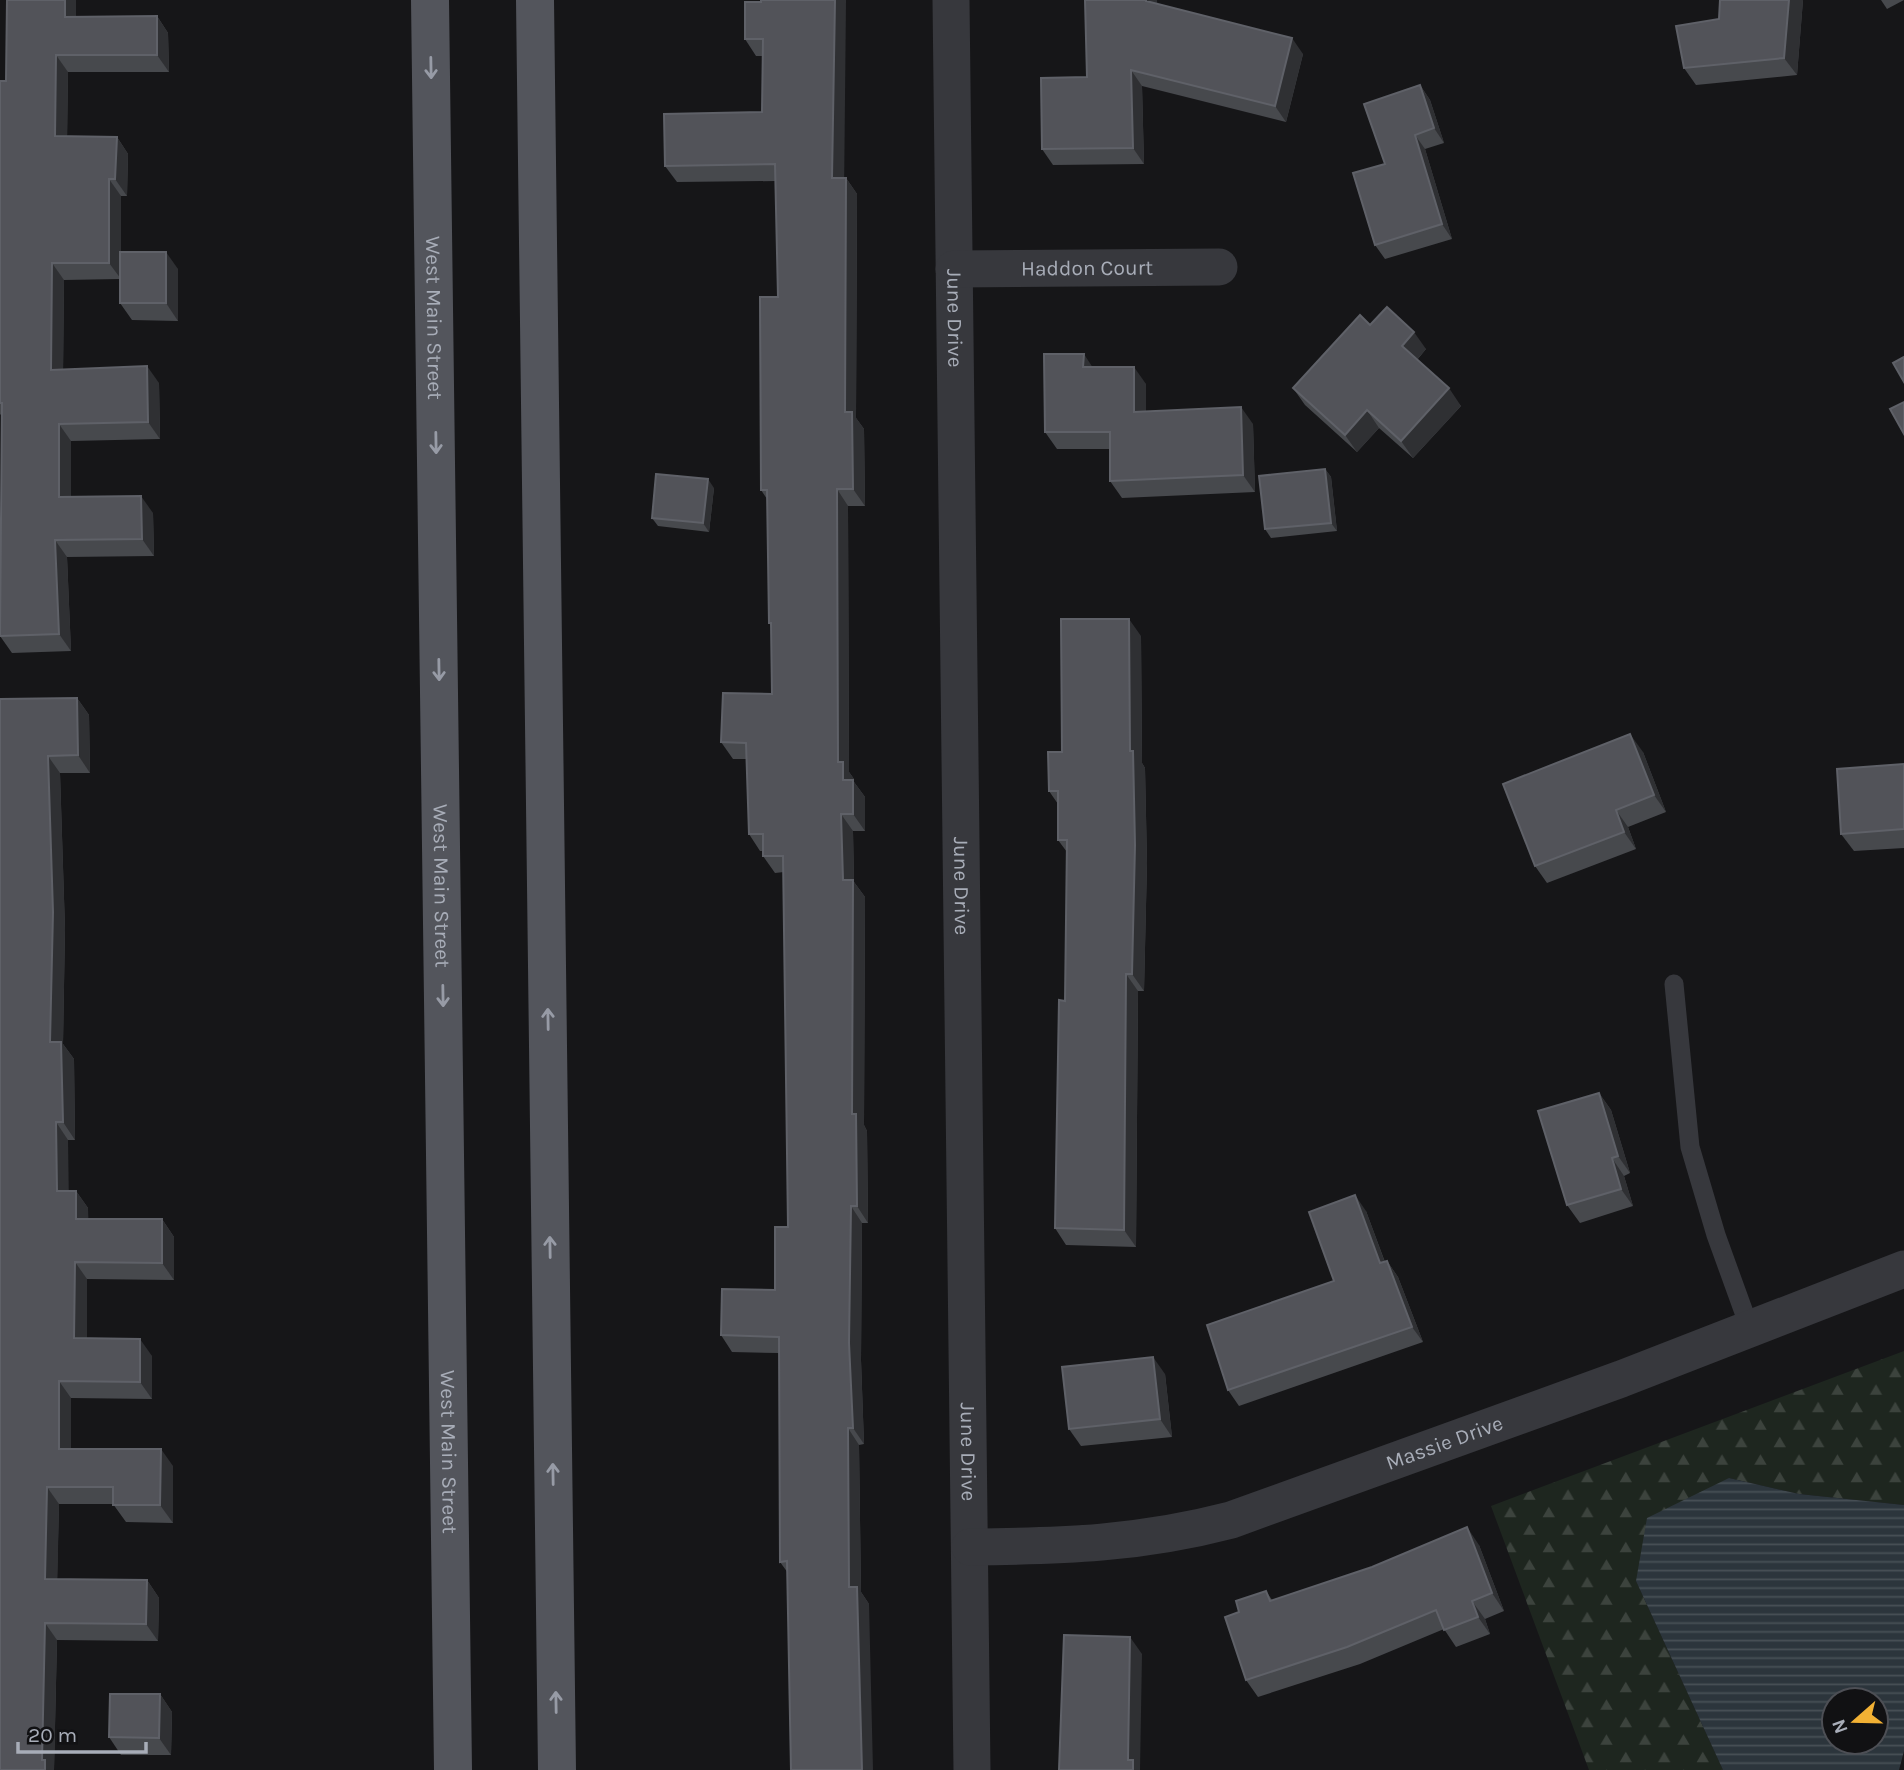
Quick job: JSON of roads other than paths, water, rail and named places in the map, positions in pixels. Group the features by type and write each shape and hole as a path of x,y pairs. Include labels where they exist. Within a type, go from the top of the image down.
{"main road":[{"name":"West Main Street","path":"430,0 453,1770"},
{"path":"535,0 557,1770"}],"street":[{"name":"June Drive","path":"951,0 972,1770"},
{"name":"Haddon Court","path":"954,269 1219,267"},
{"name":"Massie Drive","path":"970,1547 1070,1547 1120,1543 1181,1533 1231,1520 1750,1329 1904,1269"}],"lane":[{"path":"1674,984 1690,1147 1716,1235 1750,1329"}]}
